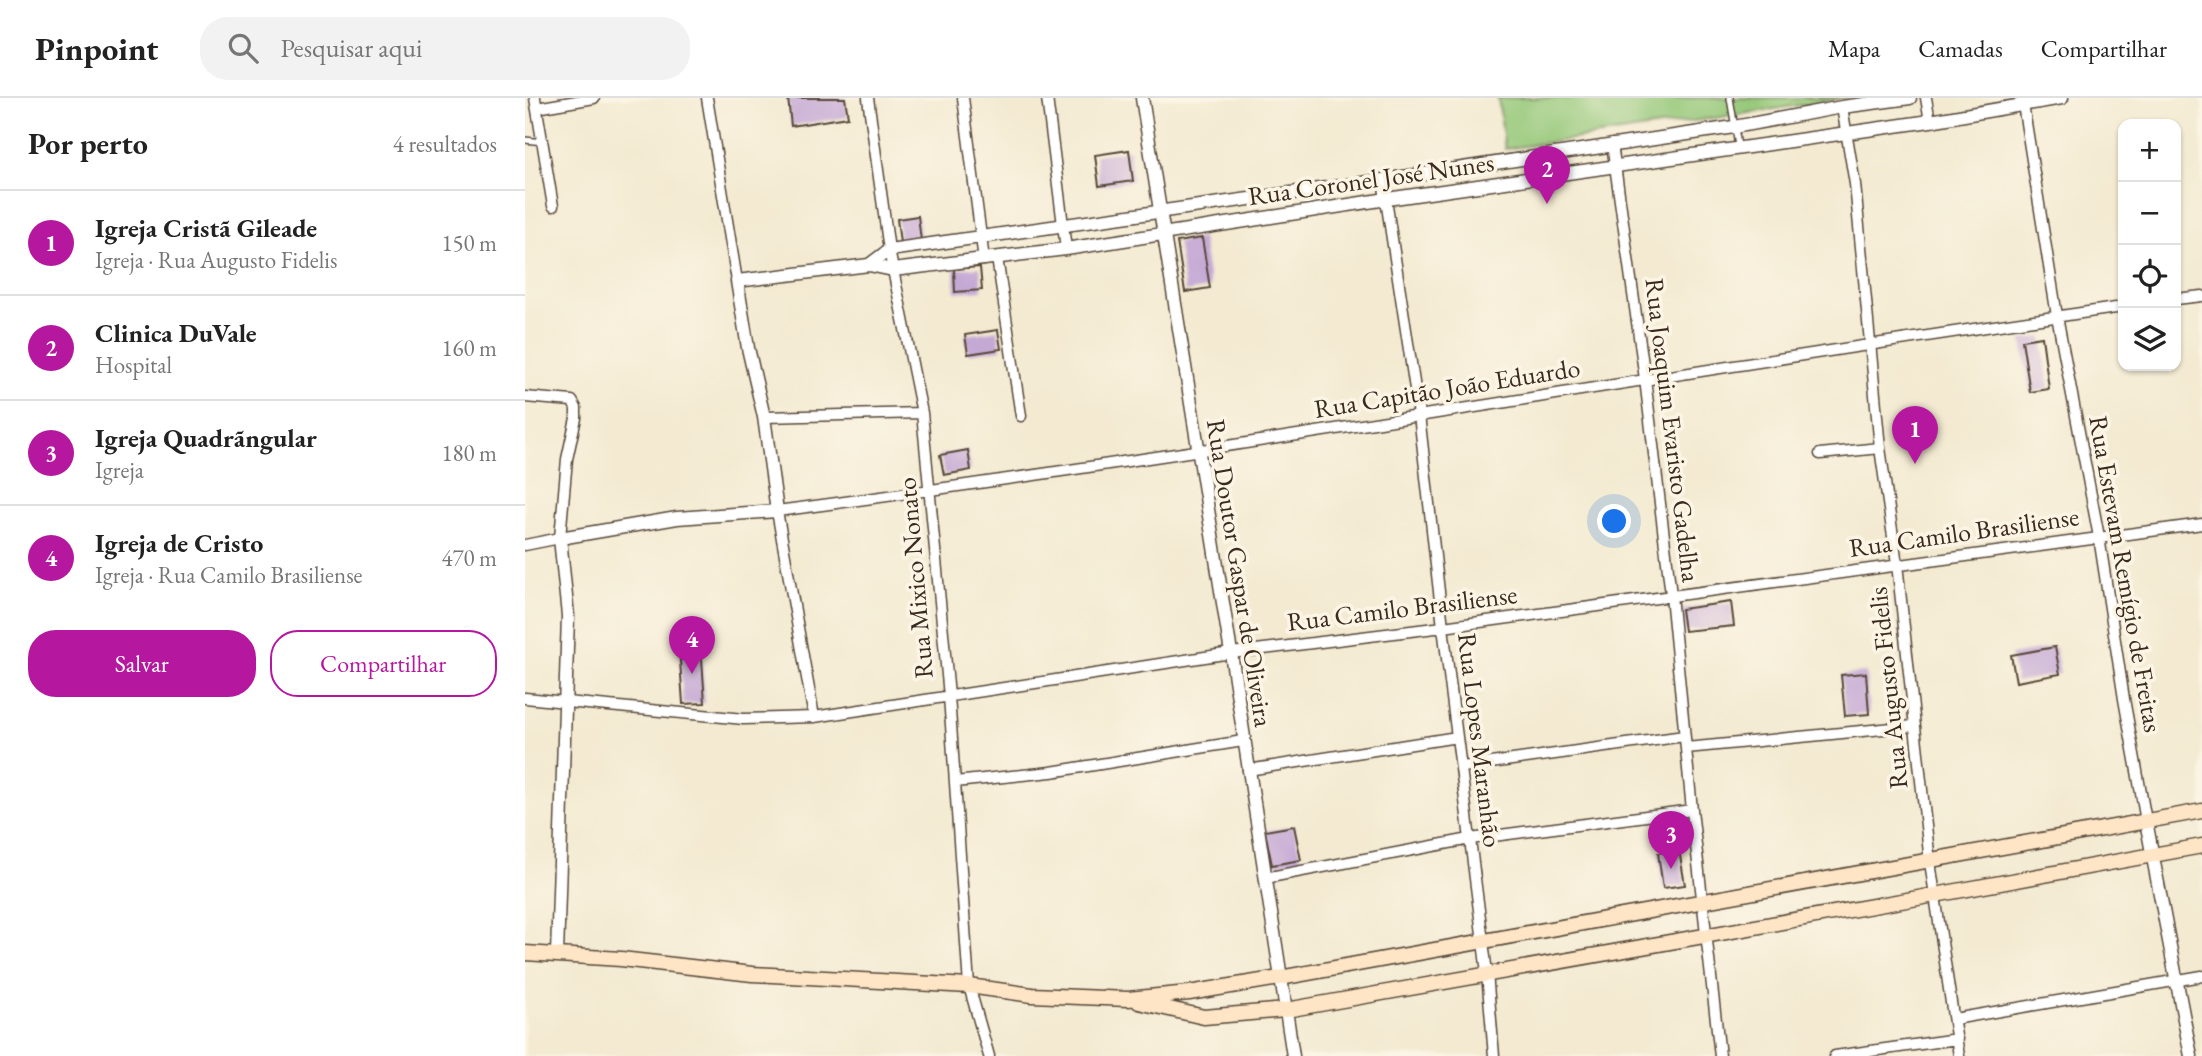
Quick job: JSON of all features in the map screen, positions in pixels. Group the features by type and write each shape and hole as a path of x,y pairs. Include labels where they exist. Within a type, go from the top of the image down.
{"main road":[{"path":"525,953 621,959 752,974 969,986 1032,995 1128,999 1189,993 1280,978 2202,811"},
{"path":"1128,999 1204,1017 1286,1010 2202,846"}],"street":[{"path":"553,206 536,103 594,98"},
{"path":"707,98 748,348 764,417 814,717"},
{"name":"Rua Mixico Nonato","path":"868,98 889,250 922,413 949,696 969,986 989,1056"},
{"path":"963,98 982,238 991,259 1021,416"},
{"path":"1047,98 1066,249"},
{"name":"Rua Doutor Gaspar de Oliveira","path":"1142,98 1293,1056"},
{"name":"Rua Coronel José Nunes","path":"889,250 1160,214 1910,98"},
{"path":"1926,98 1930,121"},
{"name":"Rua Coronel José Nunes","path":"869,265 893,270 1066,249 1387,199 1846,134 1930,121 2023,101 2063,98"},
{"name":"Rua Estevam Remígio de Freitas","path":"2023,101 2057,316 2099,537 2124,699 2191,1056"},
{"name":"Rua Augusto Fidelis","path":"1842,107 1855,184 1880,448 1897,564 1930,862 1959,1056"},
{"name":"Rua Joaquim Evaristo Gadelha","path":"1612,144 1645,379 1671,595 1720,1056"},
{"name":"Rua Lopes Maranhão","path":"1384,180 1419,415 1495,1056"},
{"path":"737,281 869,265 889,250"},
{"path":"2181,298 2202,296"},
{"name":"Rua Capitão João Eduardo","path":"778,511 1199,451 1871,343 2118,308"},
{"path":"525,397 572,401 576,408 574,434 567,459 560,538 568,615 557,955"},
{"path":"764,417 922,413"},
{"path":"1819,454 1880,448"},
{"path":"525,545 677,518 778,511"},
{"name":"Rua Camilo Brasiliense","path":"525,698 744,719 814,717 1231,653 1443,627 2202,524"},
{"path":"1686,748 1914,726"},
{"path":"1462,767 1684,736"},
{"path":"1248,770 1457,737"},
{"path":"955,782 1051,772 1243,741"},
{"path":"1265,878 1470,839 1692,810"},
{"path":"1954,1019 2202,975"},
{"path":"1835,1056 1957,1039"}],"lane":[{"path":"1730,98 1738,150"},
{"path":"525,140 543,142"}],"green space":[{"path":"1498,98 1849,98 1505,149"}],"building":[{"path":"788,98 845,98 848,117 791,126"},
{"path":"1129,150 1133,181 1099,186 1095,155"},
{"path":"918,216 921,241 900,243 897,219"},
{"path":"1202,238 1210,288 1185,292 1177,242"},
{"path":"980,267 982,290 955,292 954,269"},
{"path":"998,330 1001,349 968,354 965,335"},
{"path":"2042,337 2049,389 2030,392 2022,340"},
{"path":"968,450 971,470 944,475 940,455"},
{"path":"1731,602 1734,626 1684,631 1681,609"},
{"path":"701,644 705,703 683,704 679,646"},
{"path":"2055,647 2060,674 2016,682 2011,655"},
{"path":"1866,673 1869,714 1845,716 1841,675"},
{"path":"1294,826 1301,860 1272,865 1265,831"},
{"path":"1679,850 1685,885 1663,888 1658,853"}],"place":[{"name":"Clinica DuVale","path":"1547,204"},
{"name":"Igreja Cristã Gileade","path":"1915,464"},
{"name":"Igreja de Cristo","path":"692,674"},
{"name":"Igreja Quadrãngular","path":"1671,869"}]}
